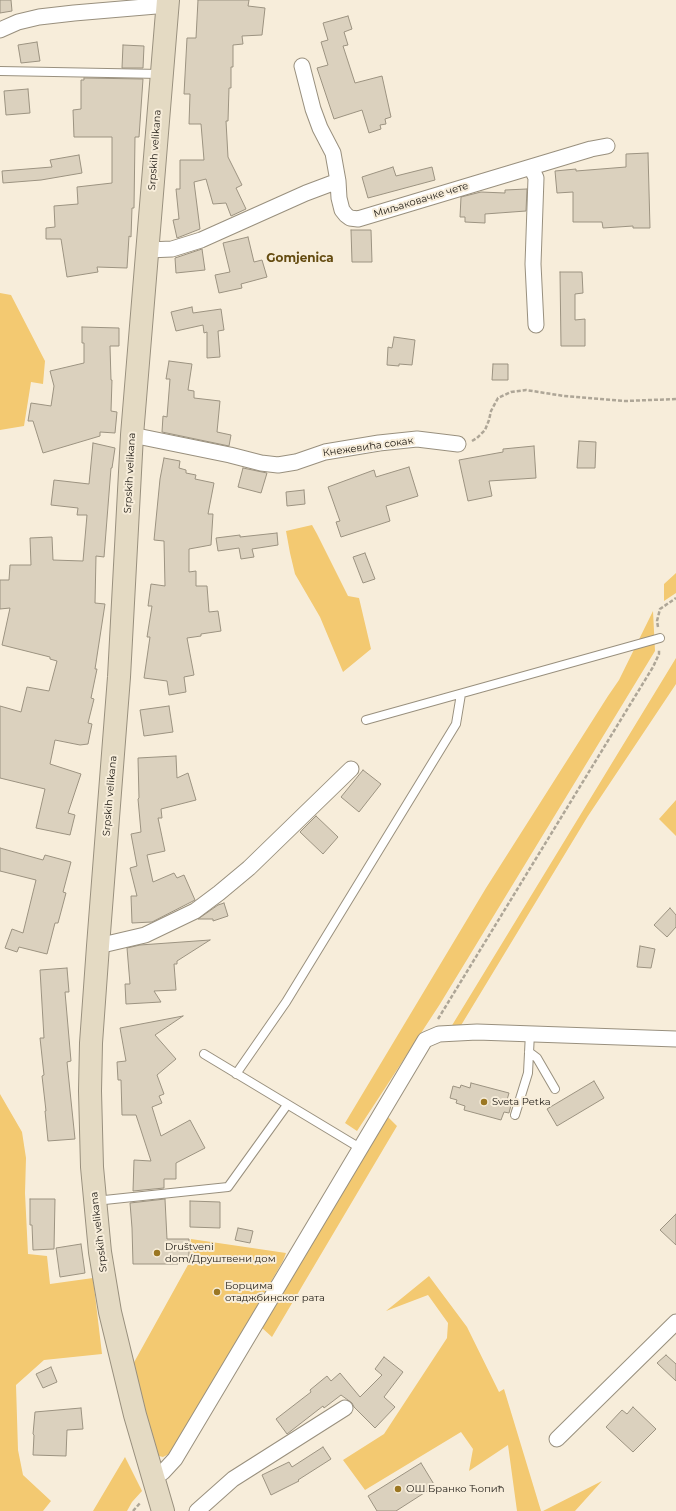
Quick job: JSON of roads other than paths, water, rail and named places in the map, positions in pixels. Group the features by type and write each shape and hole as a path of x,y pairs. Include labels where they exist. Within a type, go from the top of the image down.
{"main road":[{"name":"Srpskih velikana","path":"163,1511 135,1415 110,1312 100,1252 95,1201 92,1166 90,1092 91,1043 119,677 132,434 168,3"}],"street":[{"path":"0,30 18,22 39,17 168,3"},
{"name":"Миљаковачке чете","path":"302,66 313,109 320,128 333,152 342,210 346,216 354,220 591,149 607,146"},
{"path":"531,167 536,178 533,256 536,325"},
{"path":"148,250 172,249 200,240 306,193 338,181"},
{"name":"Кнежевића сокак","path":"132,434 260,463 278,465 296,462 325,452 379,443 417,439 458,444"},
{"path":"98,946 145,935 195,911 249,868 351,769"},
{"path":"153,1478 166,1469 175,1459 425,1040 439,1034 477,1032 676,1039"},
{"path":"557,1439 676,1322"},
{"path":"197,1511 233,1479 345,1408"}],"lane":[{"path":"0,71 162,74"},
{"path":"366,720 660,638"},
{"path":"236,1074 286,1002 456,724 461,694"},
{"path":"515,1115 528,1073 530,1034"},
{"path":"529,1052 537,1058 555,1089"},
{"path":"204,1054 360,1148"},
{"path":"95,1201 228,1187 287,1104"}],"place":[{"name":"Sveta Petka","path":"484,1102"},
{"name":"Društveni dom/Друштвени дом","path":"157,1253"},
{"name":"Борцима отаджбинског рата","path":"217,1292"},
{"name":"ОШ Бранко Ћопић","path":"398,1489"}],"district":[{"name":"Gomjenica","path":"300,258"}]}
